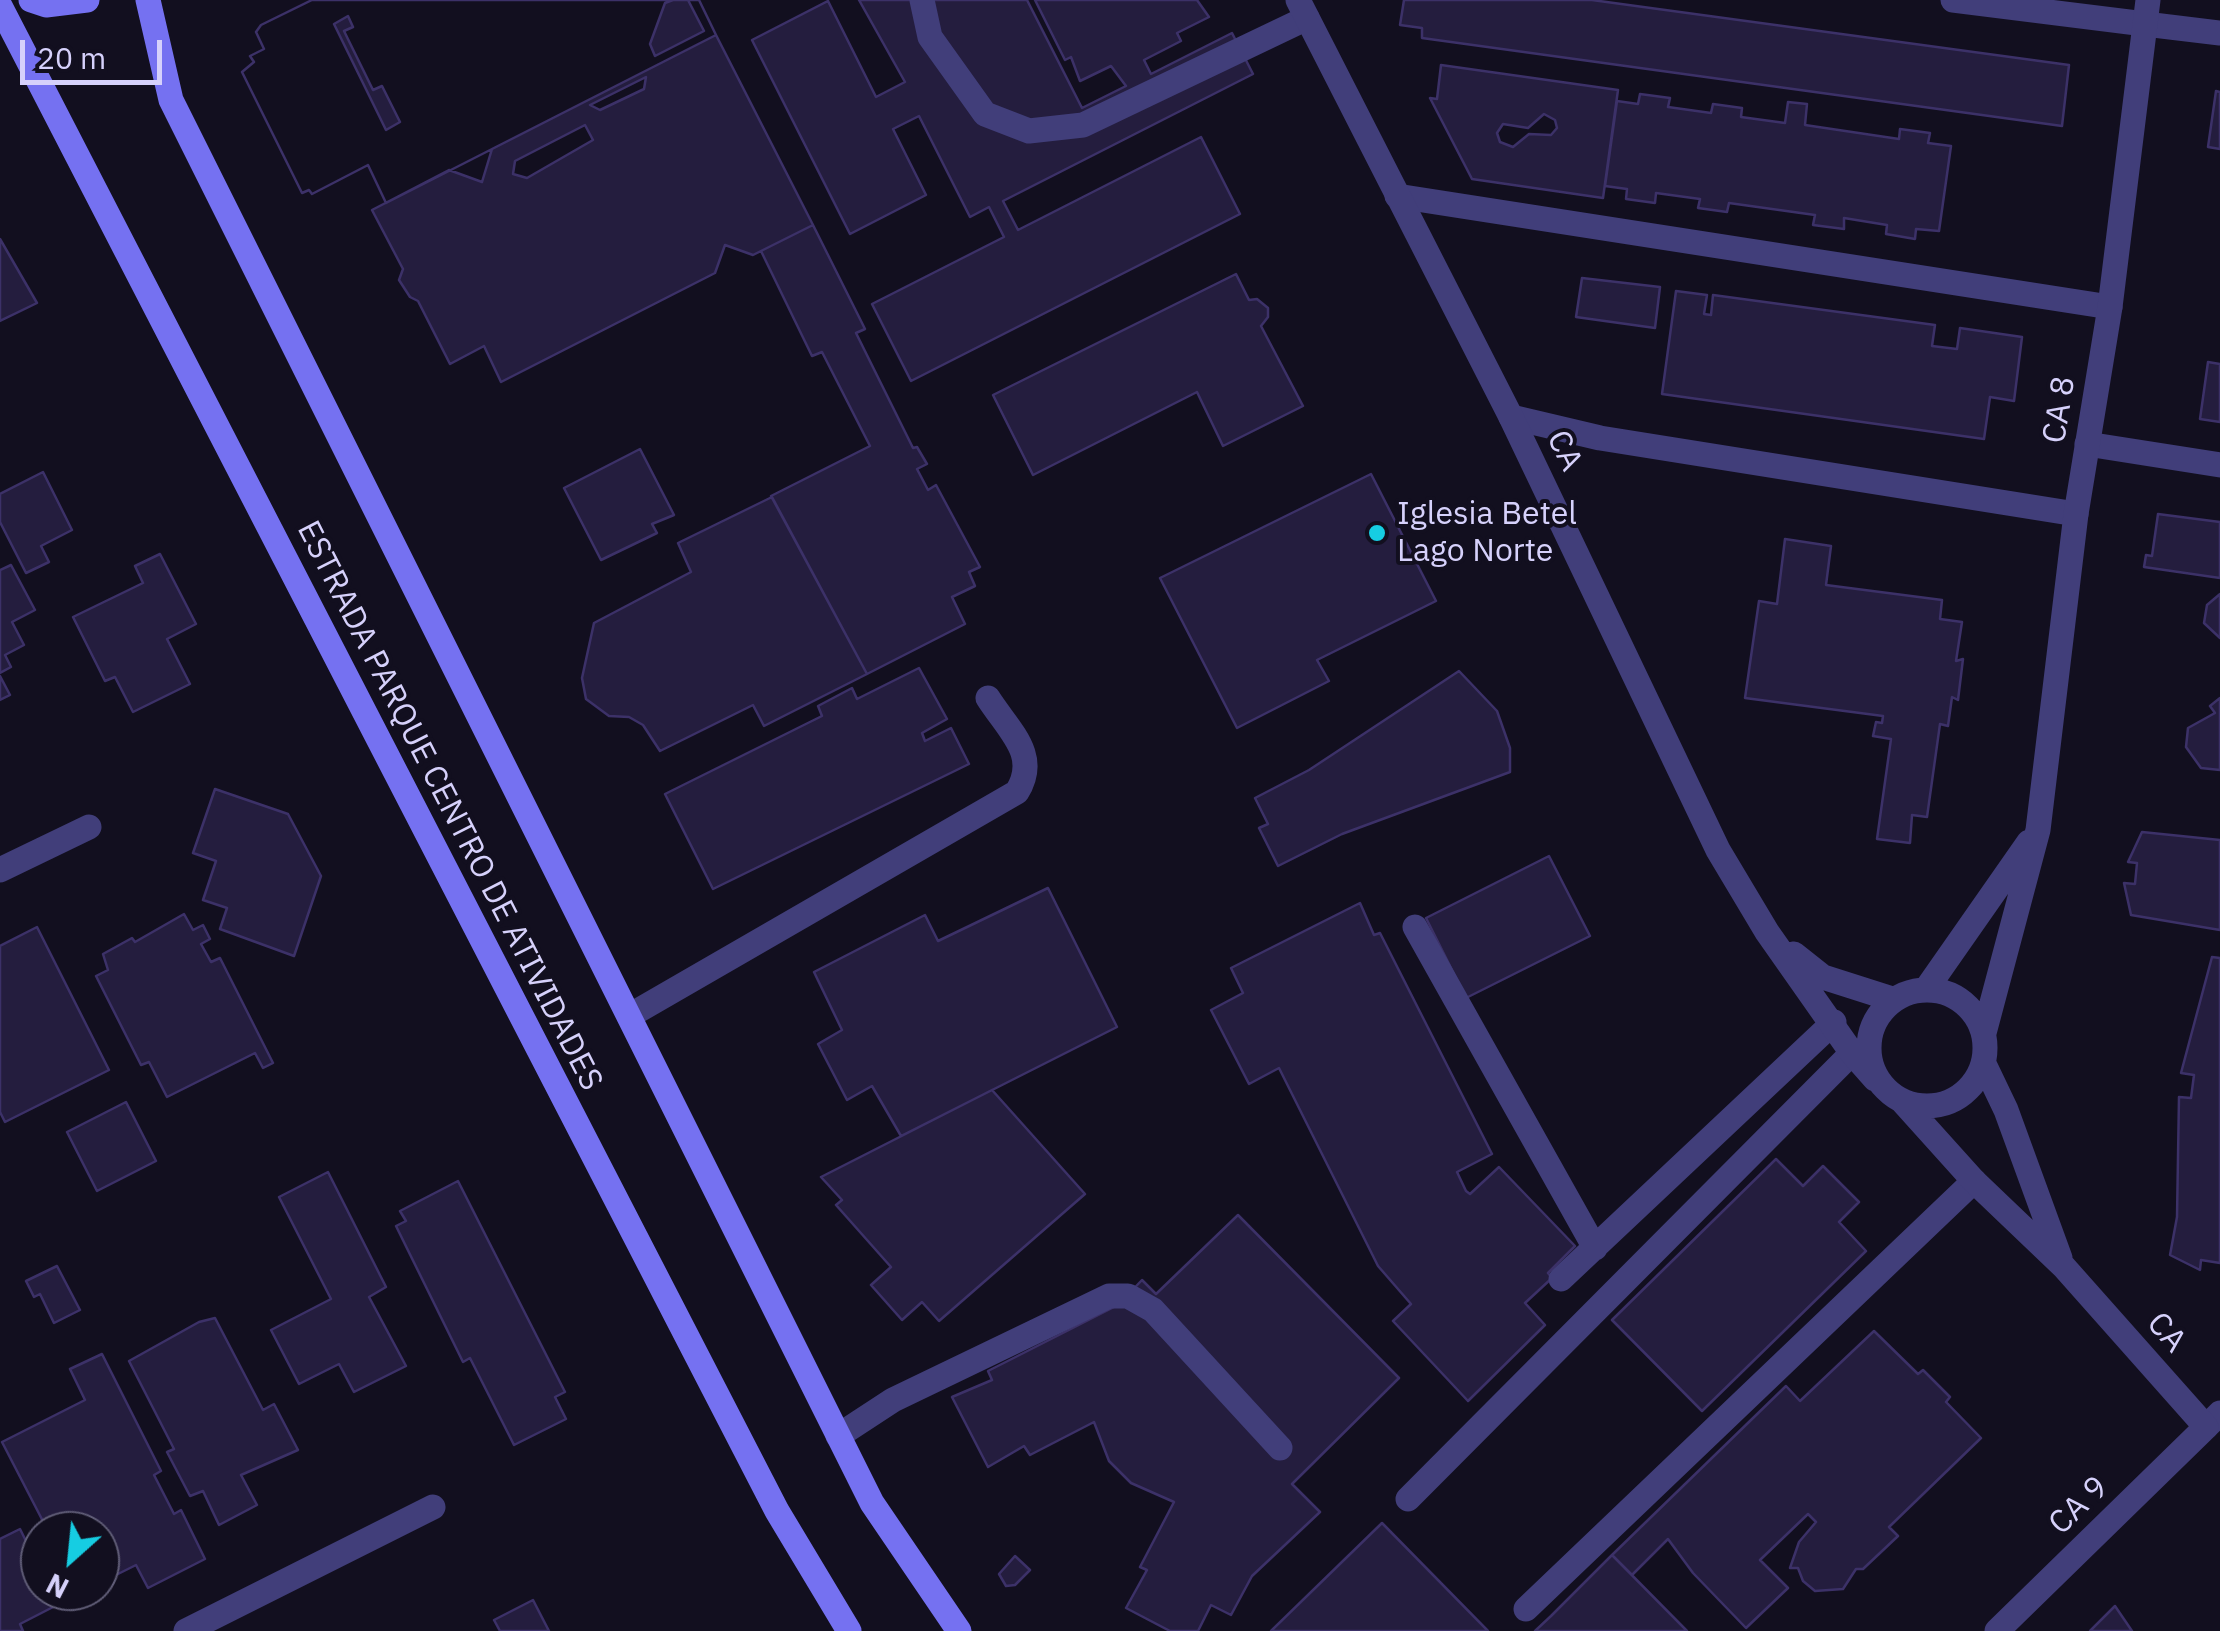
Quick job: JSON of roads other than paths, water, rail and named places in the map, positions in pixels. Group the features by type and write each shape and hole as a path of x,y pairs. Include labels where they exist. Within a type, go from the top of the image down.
{"main road":[{"path":"31,0 46,5 87,0"},
{"name":"ESTRADA PARQUE CENTRO DE ATIVIDADES","path":"148,0 170,100 872,1503 959,1631"},
{"name":"ESTRADA PARQUE CENTRO DE ATIVIDADES","path":"0,6 777,1511 849,1631"}],"street":[{"path":"922,0 930,37 985,114 1029,131 1083,125 1303,9"},
{"path":"1952,0 2146,12 2220,33"},
{"name":"CA","path":"1303,9 1511,417 1718,850 1767,932 1834,1022 1852,1053 1875,1079"},
{"name":"CA 8","path":"1984,1033 2038,830 2076,514 2110,307 2146,12"},
{"path":"1397,196 2110,307"},
{"path":"1511,417 1600,438 2076,514"},
{"path":"2088,444 2220,465"},
{"path":"629,1016 1017,792 1028,775 1028,762 988,698"},
{"path":"0,870 90,827"},
{"name":"CA 8","path":"1927,988 2038,830"},
{"path":"1415,927 1594,1248"},
{"name":"CA","path":"1767,932 1822,977 1892,998"},
{"path":"1927,988 1963,1001 1984,1033 1984,1064 1966,1093 1936,1106 1902,1102 1875,1079 1870,1029 1892,998 1927,988"},
{"path":"1561,1279 1834,1022"},
{"path":"1408,1499 1852,1053"},
{"name":"CA","path":"1984,1064 2006,1110 2064,1267"},
{"name":"CA","path":"1902,1102 1974,1181 2213,1420"},
{"path":"1526,1609 1974,1181"},
{"path":"838,1436 929,1383 1109,1296 1128,1296 1154,1310 1280,1448"},
{"name":"CA 9","path":"1997,1631 2213,1420"},
{"path":"186,1631 433,1506"}],"place":[{"name":"Iglesia Betel Lago Norte","path":"1377,533"}]}
